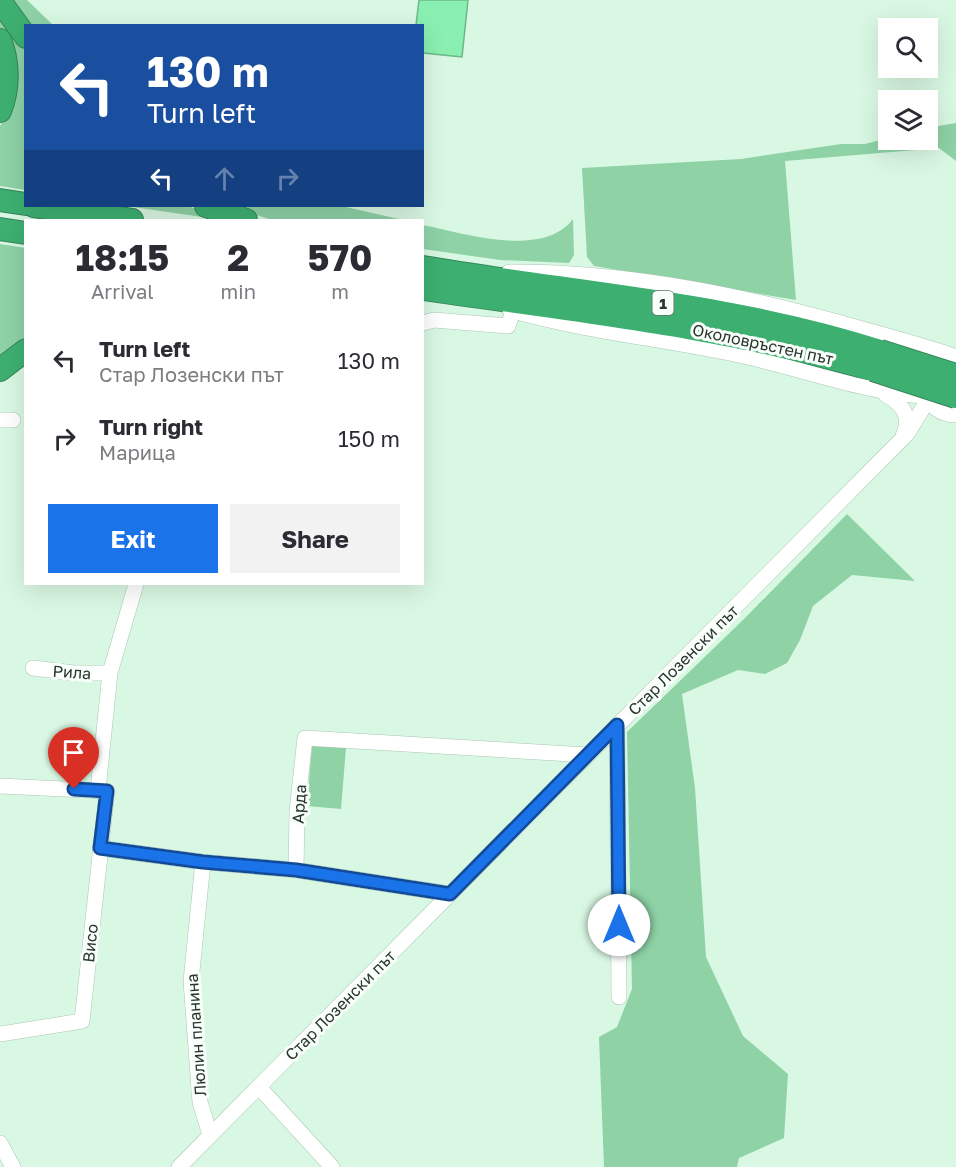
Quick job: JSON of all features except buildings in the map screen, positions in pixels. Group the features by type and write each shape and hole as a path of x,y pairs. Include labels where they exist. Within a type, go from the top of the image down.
{"highway":[{"path":"0,1 24,34"},
{"path":"0,40 6,59 6,90 0,111"},
{"path":"0,200 24,204"},
{"path":"41,207 125,219"},
{"path":"209,207 243,219"},
{"path":"0,229 24,233"},
{"name":"Околовръстен път","path":"433,280 777,344 877,370 956,375"},
{"path":"0,370 24,352"},
{"name":"Околовръстен път","path":"877,370 953,412"}],"street":[{"path":"433,280 548,272 695,291 795,311 956,358"},
{"path":"433,280 513,311 560,324 741,355 877,370 953,412"},
{"path":"424,323 434,320 508,326 513,311"},
{"name":"Стар Лозенски път","path":"904,437 927,398 926,380 931,369 940,361 956,358"},
{"path":"877,370 905,412 904,437"},
{"name":"Стар Лозенски път","path":"179,1167 904,437 930,419 953,412"},
{"path":"0,786 98,790 110,673 136,585"},
{"name":"Рила","path":"33,668 74,674 110,673"},
{"path":"617,725 619,997"},
{"name":"Арда","path":"296,870 297,811 305,738 588,755"},
{"name":"Висо","path":"0,1034 82,1022 107,791 98,790"},
{"path":"100,848 203,862 296,870 450,894"},
{"name":"Люлин планина","path":"203,862 191,965 191,990 200,1102 210,1136"},
{"path":"258,1087 332,1167"},
{"path":"0,1143 13,1167"}],"shaded area":[{"path":"7,0 27,0 52,24 25,24"},
{"path":"419,0 468,0 462,57 424,53 424,24 416,24"},
{"path":"0,13 24,48 24,190 0,186 0,126 3,121 6,38 0,27"},
{"path":"956,123 956,161 938,148 938,126"},
{"path":"878,141 878,150 915,150 785,161 796,300 594,266 587,257 582,168 741,159 841,144 865,144"},
{"path":"133,207 191,207 216,219"},
{"path":"228,207 346,207 399,219 270,219"},
{"path":"573,219 574,255 569,263 500,260 424,249 424,225 480,237 523,241 543,238 560,231"},
{"path":"0,244 24,248 24,344 0,363"},
{"path":"847,514 915,581 852,575 813,606 800,640 787,663 765,674 738,670 682,694 695,788 706,957 743,1036 788,1074 784,1138 739,1158 737,1167 604,1167 599,1037 617,1027 632,989 627,732 744,619"},
{"path":"312,745 346,748 341,809 307,806"}],"route":[{"path":"74,789 107,791 100,848 203,862 296,870 450,894 617,725 619,925"}]}
